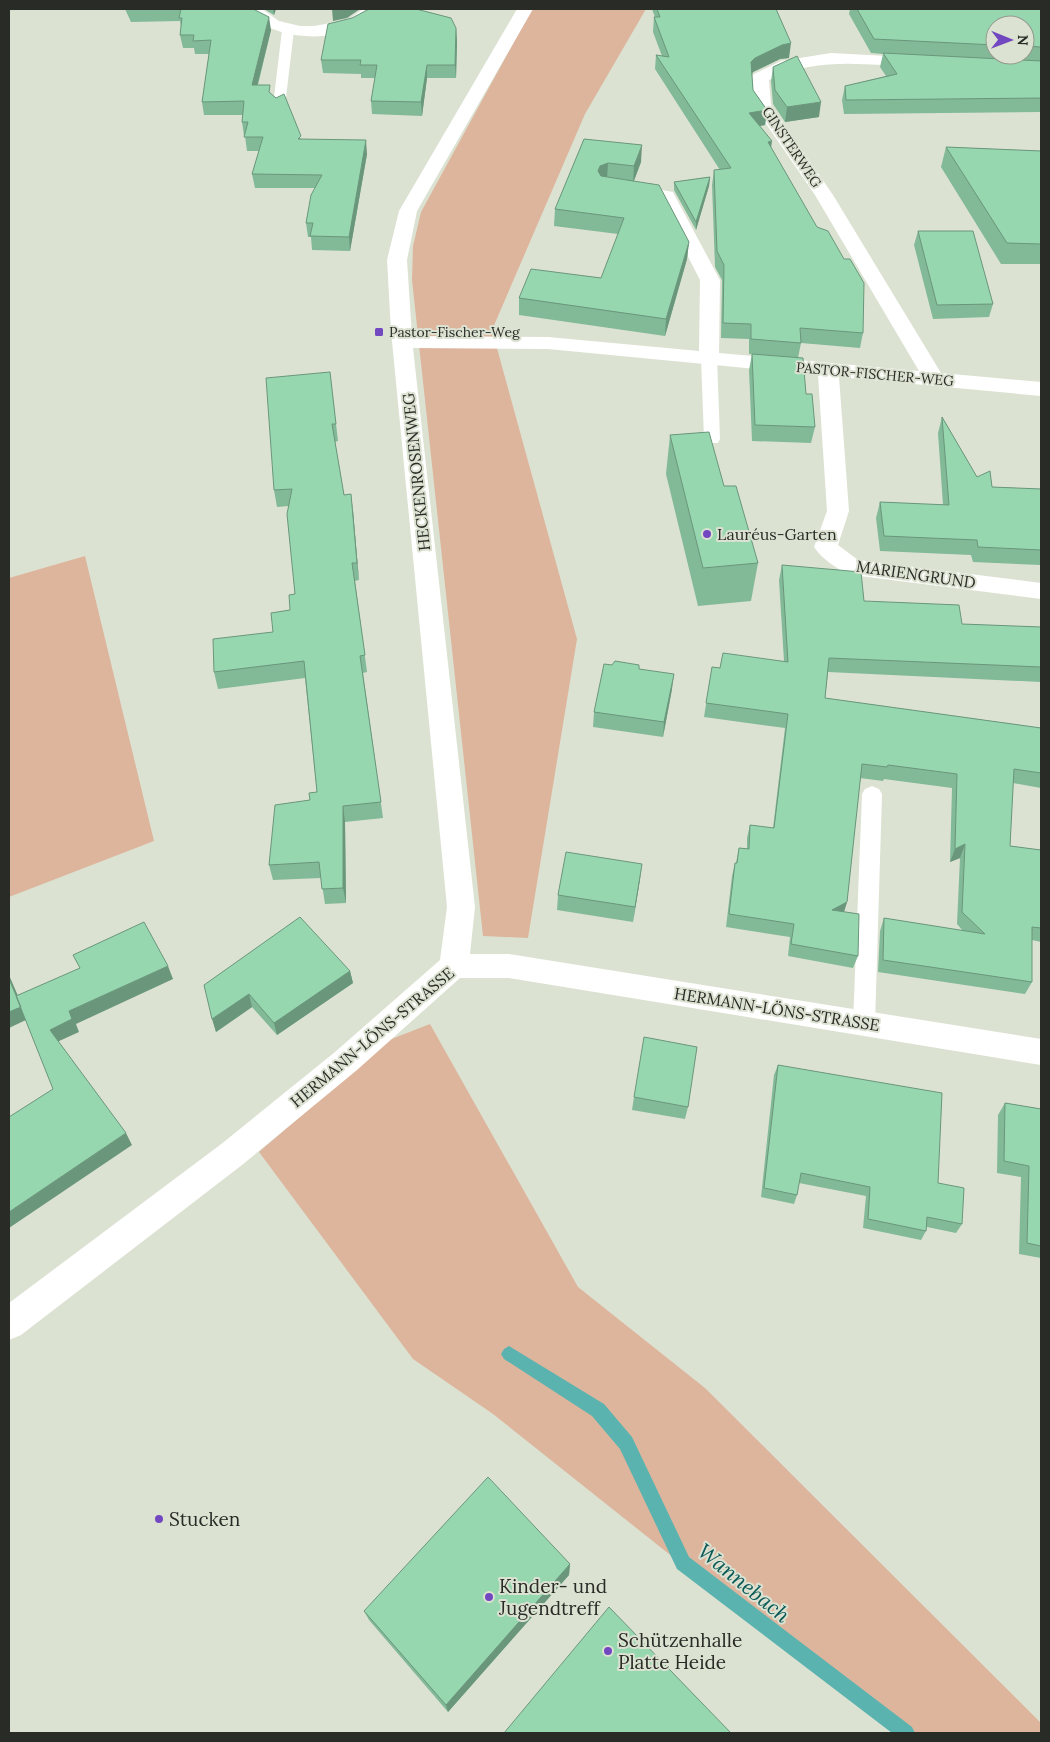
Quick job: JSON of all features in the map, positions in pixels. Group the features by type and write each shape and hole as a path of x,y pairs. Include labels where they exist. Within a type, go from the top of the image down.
{"street":[{"path":"253,9 261,19 288,30 322,31 356,23 373,9"},
{"name":"HECKENROSENWEG","path":"454,966 460,907 403,342 397,260 408,211 525,9"},
{"name":"GINSTERWEG","path":"934,380 824,195 762,105 760,78 787,65 832,58 937,63"},
{"path":"608,187 666,196 710,280 709,358"},
{"name":"PASTOR-FISCHER-WEG","path":"403,342 548,343 1041,389"},
{"name":"MARIENGRUND","path":"828,369 838,511 826,547 852,567 1041,591"},
{"name":"HERMANN-LÖNS-STRASSE","path":"9,1323 231,1155 346,1061 454,966 509,966 1041,1052"}],"lane":[{"path":"279,106 288,30"},
{"path":"709,358 712,439"},
{"path":"864,1024 872,794"}],"shaded area":[{"path":"532,9 646,9 585,114 492,330 577,639 528,938 483,936 412,280 413,246 421,212"},
{"path":"85,556 154,841 9,897 9,578"},
{"path":"430,1024 578,1287 705,1388 1041,1723 1041,1733 894,1733 493,1414 413,1359 259,1152 389,1040"}],"building":[{"path":"181,9 253,9 269,17 252,85 270,85 269,92 276,98 284,94 301,136 298,139 366,140 349,237 310,236 313,223 306,223 311,195 322,175 252,174 263,137 244,137 248,122 242,122 244,101 202,102 211,40 193,41 194,35 180,35 182,18 179,18"},
{"path":"369,9 416,9 451,18 456,28 455,65 427,65 421,102 371,101 377,65 360,65 361,60 321,60 328,24 352,18"},
{"path":"657,9 776,9 791,43 782,45 755,58 751,62 753,90 767,110 749,113 772,141 768,142 817,227 828,231 844,259 850,259 864,283 863,333 800,328 801,343 751,339 751,324 723,323 724,265 717,251 714,170 731,168 656,55 669,57 654,17 660,17"},
{"path":"857,9 1041,9 1041,47 1035,47 1035,15 985,15 985,45 874,39"},
{"path":"883,53 985,58 985,65 1035,65 1035,61 1041,61 1041,98 846,100 845,86 897,74"},
{"path":"797,56 821,102 787,107 775,90 773,67"},
{"path":"584,139 642,145 634,166 608,163 600,166 598,171 601,176 659,185 689,242 666,319 519,298 531,269 601,278 624,218 555,209"},
{"path":"946,147 1041,151 1041,244 1007,243"},
{"path":"710,177 696,222 674,182"},
{"path":"918,231 973,231 993,304 937,305"},
{"path":"752,354 803,358 806,394 812,394 815,427 755,425"},
{"path":"330,372 336,424 332,424 344,495 351,494 357,563 352,563 365,655 360,656 381,802 343,806 343,888 322,889 319,862 269,865 275,805 310,800 309,793 317,792 304,661 214,672 213,639 273,632 271,613 290,610 289,595 295,594 287,514 292,489 274,490 266,378"},
{"path":"942,417 977,477 990,471 992,487 1041,489 1041,550 978,547 977,540 884,536 880,502 949,505"},
{"path":"709,432 724,486 736,486 758,563 703,568 670,435"},
{"path":"782,565 861,572 864,601 959,605 962,624 1041,627 1041,667 829,658 825,698 1041,728 1041,773 1014,769 1010,846 1041,850 1041,928 1032,927 1032,982 883,960 884,918 985,934 962,912 965,844 955,849 957,774 888,765 887,767 862,764 847,902 832,910 859,914 858,956 791,944 794,924 729,914 735,863 737,863 739,848 749,849 750,825 774,828 788,714 706,703 712,667 720,668 723,653 788,662"},
{"path":"615,661 639,665 639,669 674,674 664,722 594,712 604,664 612,665"},
{"path":"566,852 642,864 635,907 558,895"},
{"path":"300,917 350,971 274,1023 249,994 212,1019 204,985"},
{"path":"144,922 168,966 69,1011 72,1019 50,1030 126,1133 9,1212 9,1117 53,1089 16,996 80,968 73,955"},
{"path":"9,979 21,1007 9,1012"},
{"path":"644,1037 697,1047 688,1107 634,1097"},
{"path":"778,1065 942,1093 938,1183 964,1188 962,1224 927,1217 926,1231 868,1219 870,1187 801,1173 797,1195 764,1188"},
{"path":"1005,1103 1041,1109 1041,1246 1027,1243 1029,1166 1004,1161"},
{"name":"Kinder- und Jugendtreff","path":"488,1477 570,1564 446,1705 364,1611"},
{"name":"Schützenhalle Platte Heide","path":"609,1607 731,1733 504,1733"}],"waterway":[{"name":"Wannebach","path":"509,1354 598,1410 626,1443 683,1563 906,1733"}],"place":[{"name":"Pastor-Fischer-Weg","path":"379,332"},
{"name":"Lauréus-Garten","path":"707,534"},
{"name":"Stucken","path":"159,1519"},
{"name":"Kinder- und Jugendtreff","path":"489,1597"},
{"name":"Schützenhalle Platte Heide","path":"608,1651"}]}
